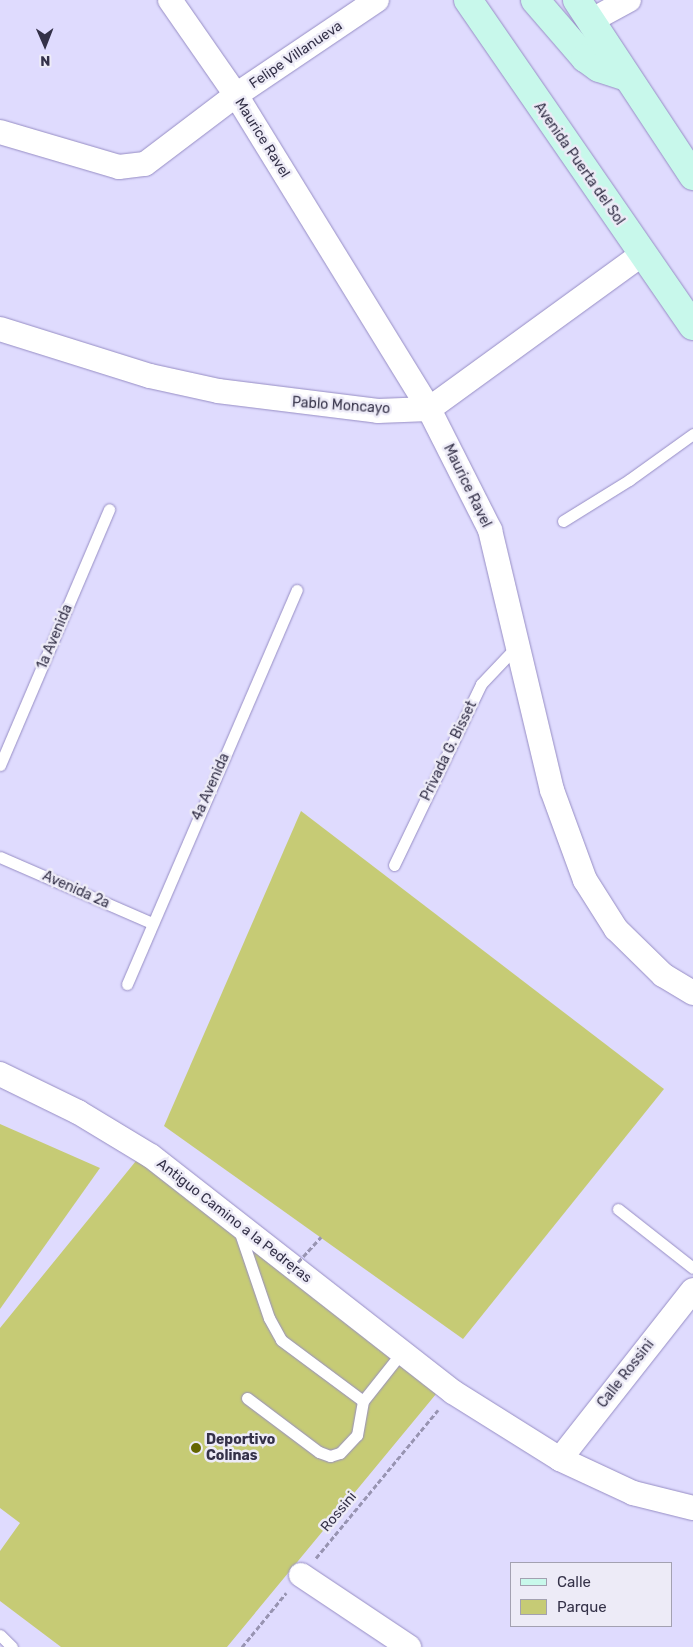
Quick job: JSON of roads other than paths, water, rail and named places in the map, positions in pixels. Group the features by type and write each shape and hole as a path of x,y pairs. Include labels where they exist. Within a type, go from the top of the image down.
{"main road":[{"name":"Avenida Puerta del Sol","path":"468,0 641,255 693,326"},
{"path":"534,0 585,58 599,68 627,77"},
{"path":"585,10 693,176"}],"street":[{"name":"Maurice Ravel","path":"170,0 236,95 428,409 490,530 552,790 585,880 616,929 634,948 663,975 693,993"},
{"name":"Felipe Villanueva","path":"0,132 99,162 131,167 145,164 157,157 236,95 377,0"},
{"path":"585,10 629,0"},
{"path":"428,409 641,255"},
{"name":"Pablo Moncayo","path":"0,329 150,376 218,391 378,411 428,409"},
{"name":"Antiguo Camino a la Pedreras","path":"0,1074 78,1112 151,1156 453,1392 560,1459 633,1493 693,1508"},
{"name":"Calle Rossini","path":"560,1459 693,1290"},
{"path":"301,1575 409,1647"}],"lane":[{"path":"563,521 614,490 693,434"},
{"name":"1a Avenida","path":"0,765 109,509"},
{"name":"4a Avenida","path":"127,984 297,590"},
{"name":"Privada G. Bisset","path":"394,865 481,684 517,646"},
{"name":"Avenida 2a","path":"0,857 152,923"},
{"path":"618,1208 693,1268"},
{"path":"237,1223 269,1318 282,1340 364,1401"},
{"path":"247,1398 319,1452 330,1456 340,1453 358,1435 364,1401 402,1352"},
{"path":"0,1635 12,1647"}],"place":[{"name":"Deportivo Colinas","path":"196,1448"}]}
